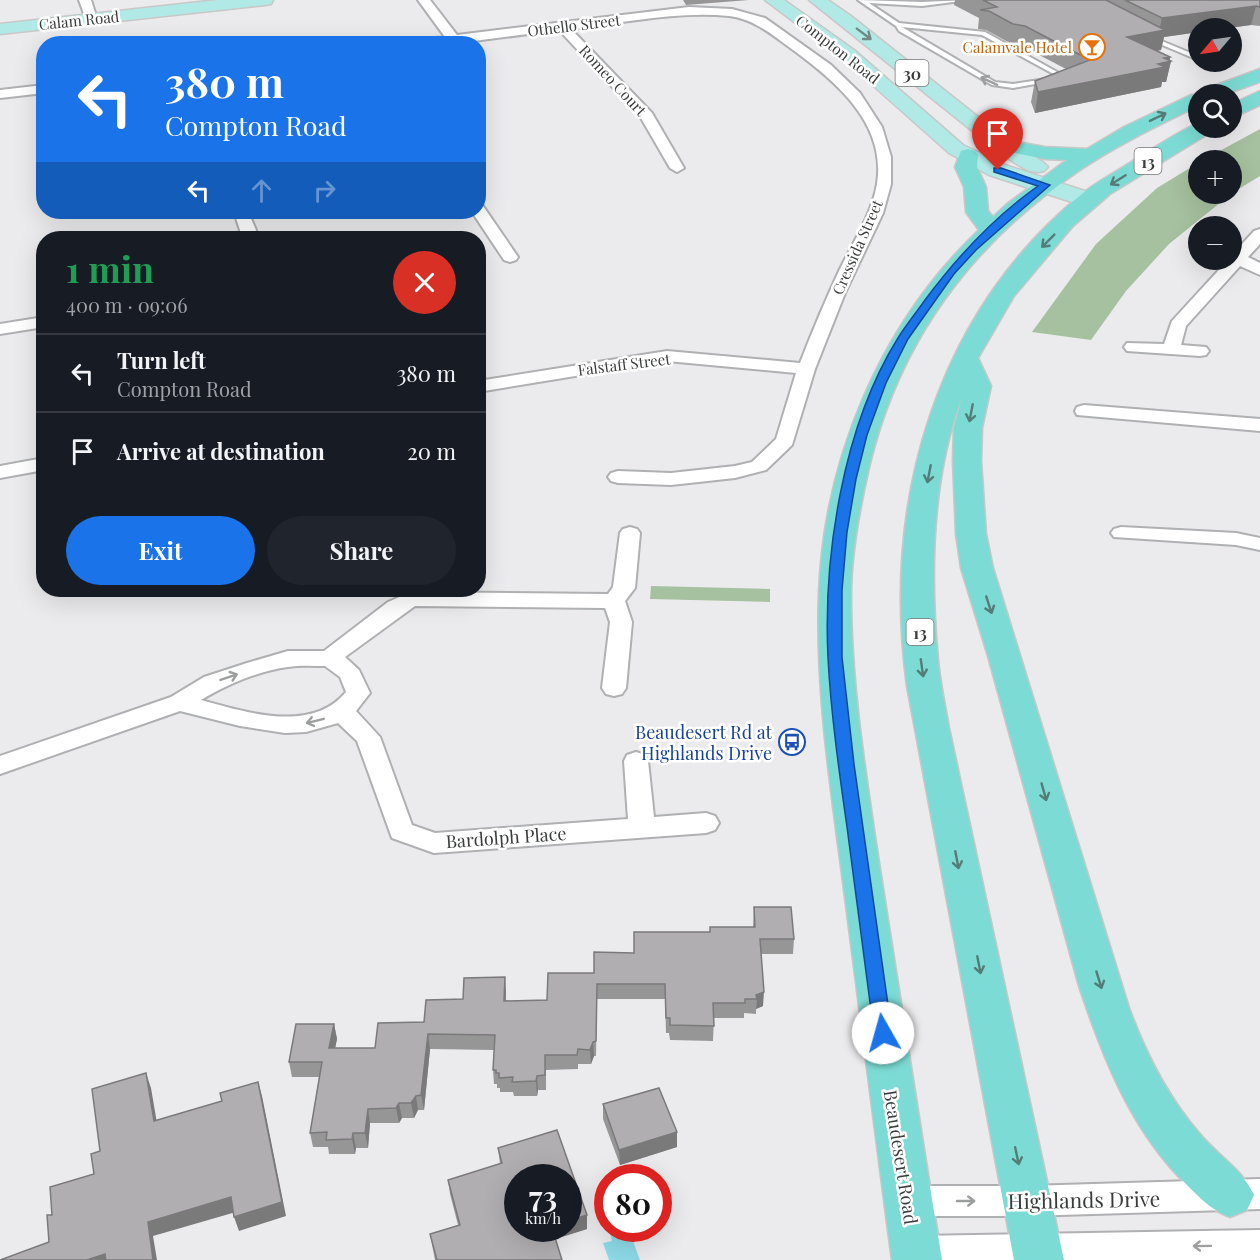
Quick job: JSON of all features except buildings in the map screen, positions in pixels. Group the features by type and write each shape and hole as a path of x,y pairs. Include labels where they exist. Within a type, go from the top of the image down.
{"highway":[{"path":"1236,84 1260,75"},
{"path":"1242,107 1260,98"},
{"name":"Beaudesert Road","path":"916,1256 846,764 835,657 835,590 841,532 850,479 880,383 903,338 951,272 991,230 1050,181 1137,127 1188,104"},
{"name":"13","path":"1038,1254 931,728 921,661 920,555 925,496 946,404 965,358 1016,278 1037,252 1091,198 1188,137"},
{"path":"1007,146 1045,153 1089,155"},
{"path":"968,155 966,167 975,186 977,212 991,230"},
{"path":"965,358 978,386 968,428 971,534 977,568 1005,656 1100,986 1137,1082 1154,1109 1183,1149 1245,1195"}],"main road":[{"name":"Calam Road","path":"0,29 88,9 150,0"},
{"name":"Calam Road","path":"0,16 265,0"},
{"name":"Compton Road","path":"773,0 848,54 947,143 998,170 1050,181 1091,198"},
{"name":"Compton Road","path":"817,0 877,44 962,116 1007,146 1050,181"}],"street":[{"path":"424,0 451,36"},
{"name":"Othello Street","path":"478,36 689,11 732,13"},
{"name":"Cressida Street","path":"618,477 671,479 735,472 759,466 785,441 806,369 837,293 875,213 884,184 884,157 874,127 855,96 833,75 761,21 732,13"},
{"name":"Romeo Court","path":"562,26 647,116 677,168"},
{"path":"0,94 36,90"},
{"path":"485,219 510,257"},
{"path":"1242,254 1260,234"},
{"path":"1242,260 1260,270"},
{"path":"1171,349 1178,325 1227,270"},
{"path":"0,329 36,323"},
{"path":"1133,347 1200,351"},
{"name":"Falstaff Street","path":"486,386 667,356 806,369"},
{"path":"1084,411 1260,425"},
{"path":"0,472 36,465"},
{"path":"614,601 624,588 630,532"},
{"path":"1121,533 1236,539 1260,544"},
{"path":"329,658 396,607 411,599 614,601"},
{"path":"614,601 621,622 614,688"},
{"path":"0,765 179,703 212,683 288,659 329,658 344,665 353,676 358,693 341,711 318,722 295,725 257,722 179,703"},
{"name":"Bardolph Place","path":"341,711 368,737 401,831 434,843 706,823"},
{"path":"636,761 642,826"},
{"name":"Highlands Drive","path":"908,1201 1027,1201 1245,1195"},
{"path":"916,1256 1260,1246"}],"lane":[{"path":"862,0 922,4 966,0"},
{"path":"862,0 921,44 994,84 1013,86 1065,78 983,33 898,25"},
{"path":"1147,36 1188,54"}],"green space":[{"path":"1260,129 1260,176 1242,187 1242,150 1221,150"},
{"path":"1188,169 1188,204 1219,204 1204,216 1188,216 1188,229 1169,244 1126,291 1091,340 1032,332 1096,244 1157,188"},
{"path":"651,586 770,589 770,602 650,599"}],"water":[{"path":"633,1242 640,1260 609,1260 603,1243"}],"place":[{"name":"Calamvale Hotel","path":"1092,47"},
{"name":"Beaudesert Rd at Highlands Drive","path":"792,742"}],"route":[{"path":"883,1033 846,764 835,657 835,590 841,532 850,479 862,435 880,383 903,338 928,302 972,248 1045,185 998,170"}]}
